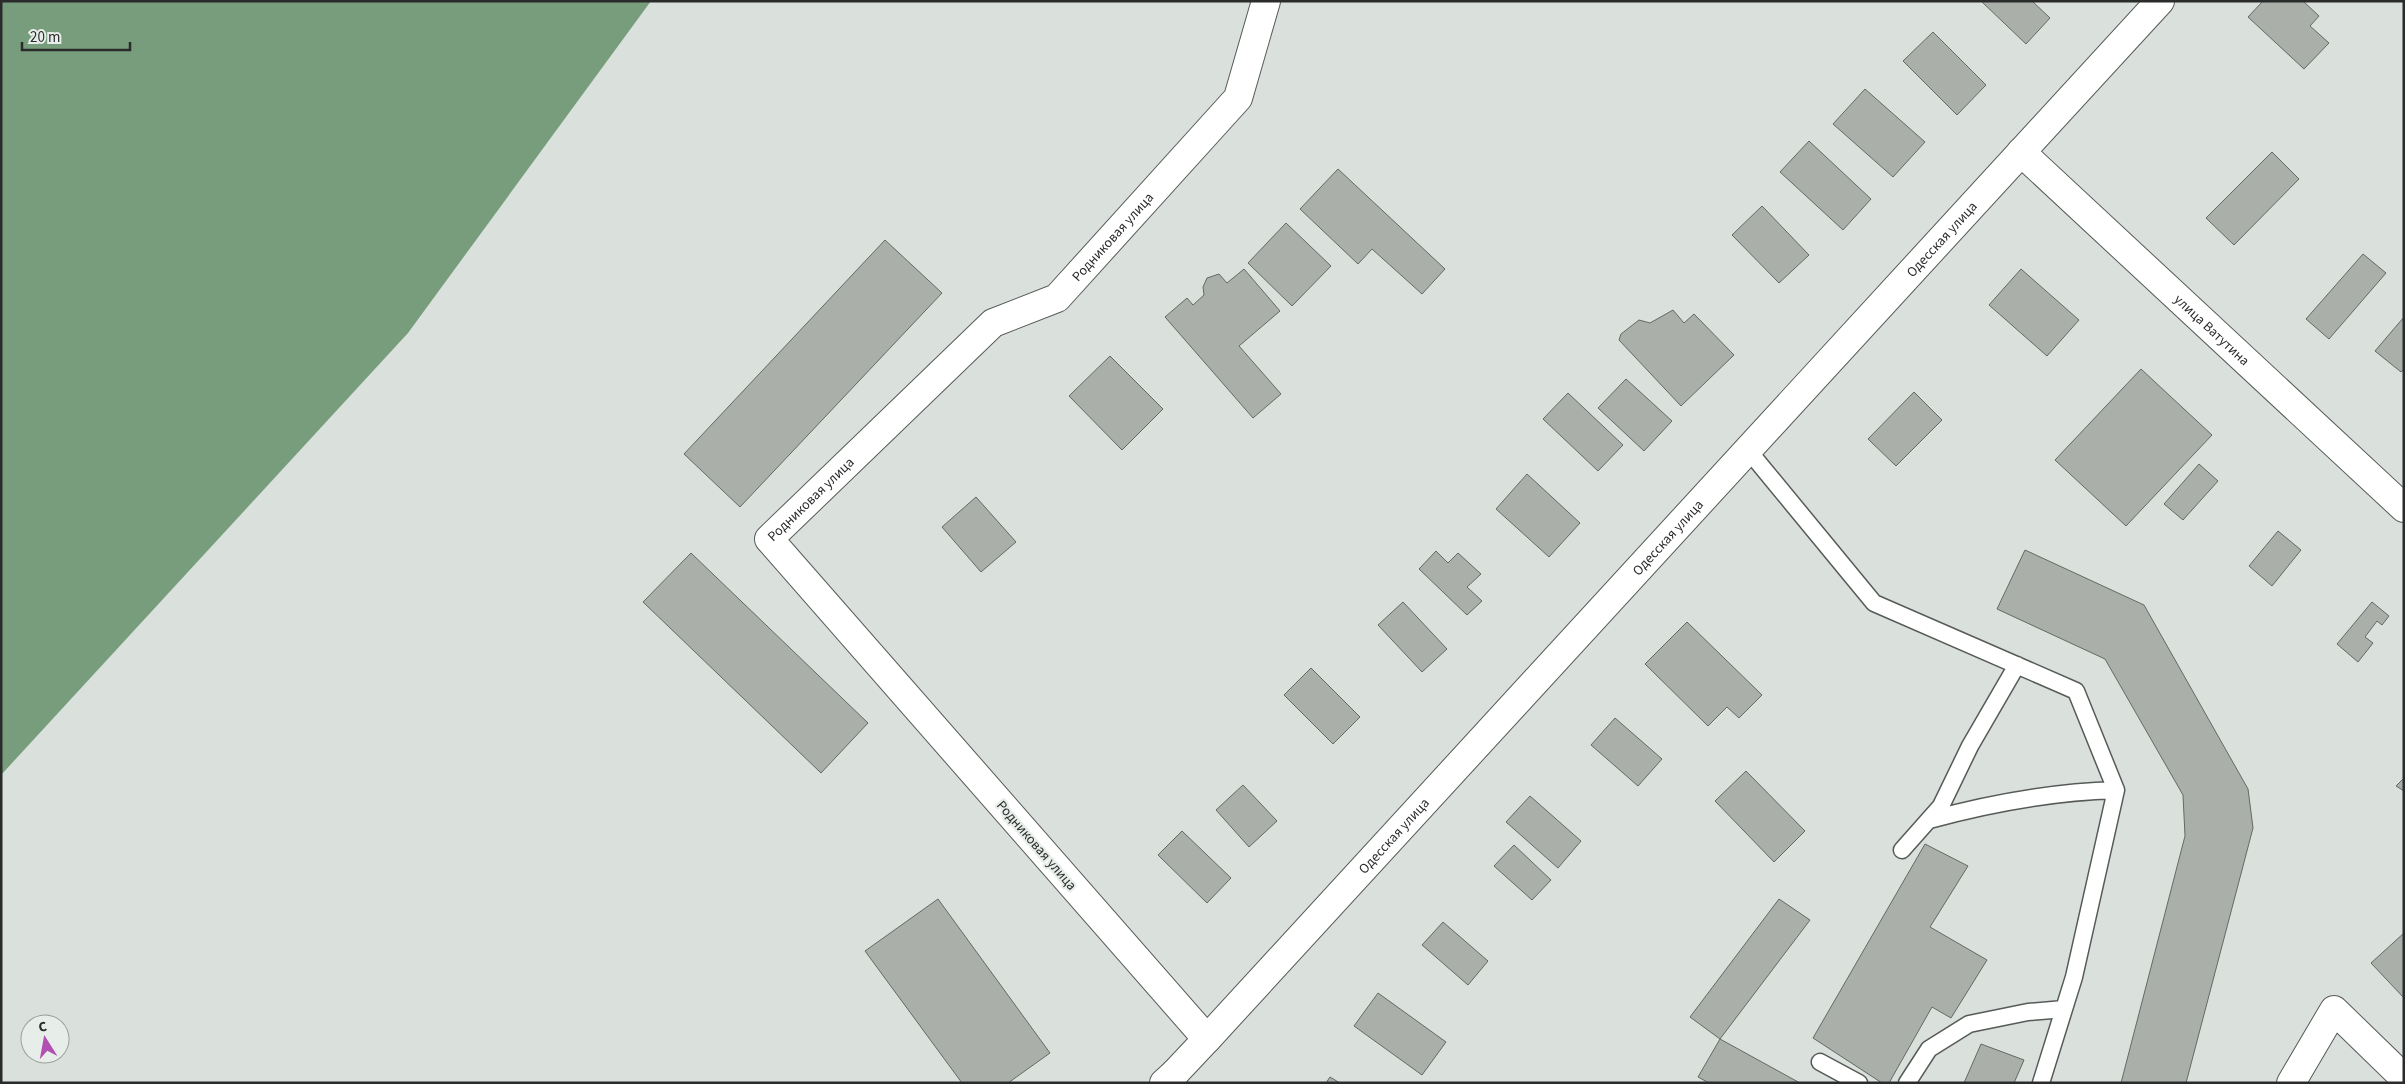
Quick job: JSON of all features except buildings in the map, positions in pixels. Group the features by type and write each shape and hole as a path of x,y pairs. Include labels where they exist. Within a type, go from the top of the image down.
{"street":[{"name":"Родниковая улица","path":"1207,1039 769,539 993,323 1057,298 1238,98 1266,1"},
{"name":"Одесская улица","path":"1171,1080 2160,1"},
{"name":"улица Ватутина","path":"2021,152 2404,508"},
{"path":"2291,1083 2334,1010 2404,1078"}],"lane":[{"path":"1748,450 1874,603 2076,692 2116,790 2074,977 2041,1083"},
{"path":"1902,850 1941,806 1970,746 2017,665"},
{"path":"1929,820 2016,800 2076,791 2116,790"},
{"path":"1907,1083 1930,1049 1969,1024 2028,1012 2064,1009"},
{"path":"1820,1062 1858,1083"}],"shaded area":[{"path":"1,1 651,1 408,333 1,775"}]}
